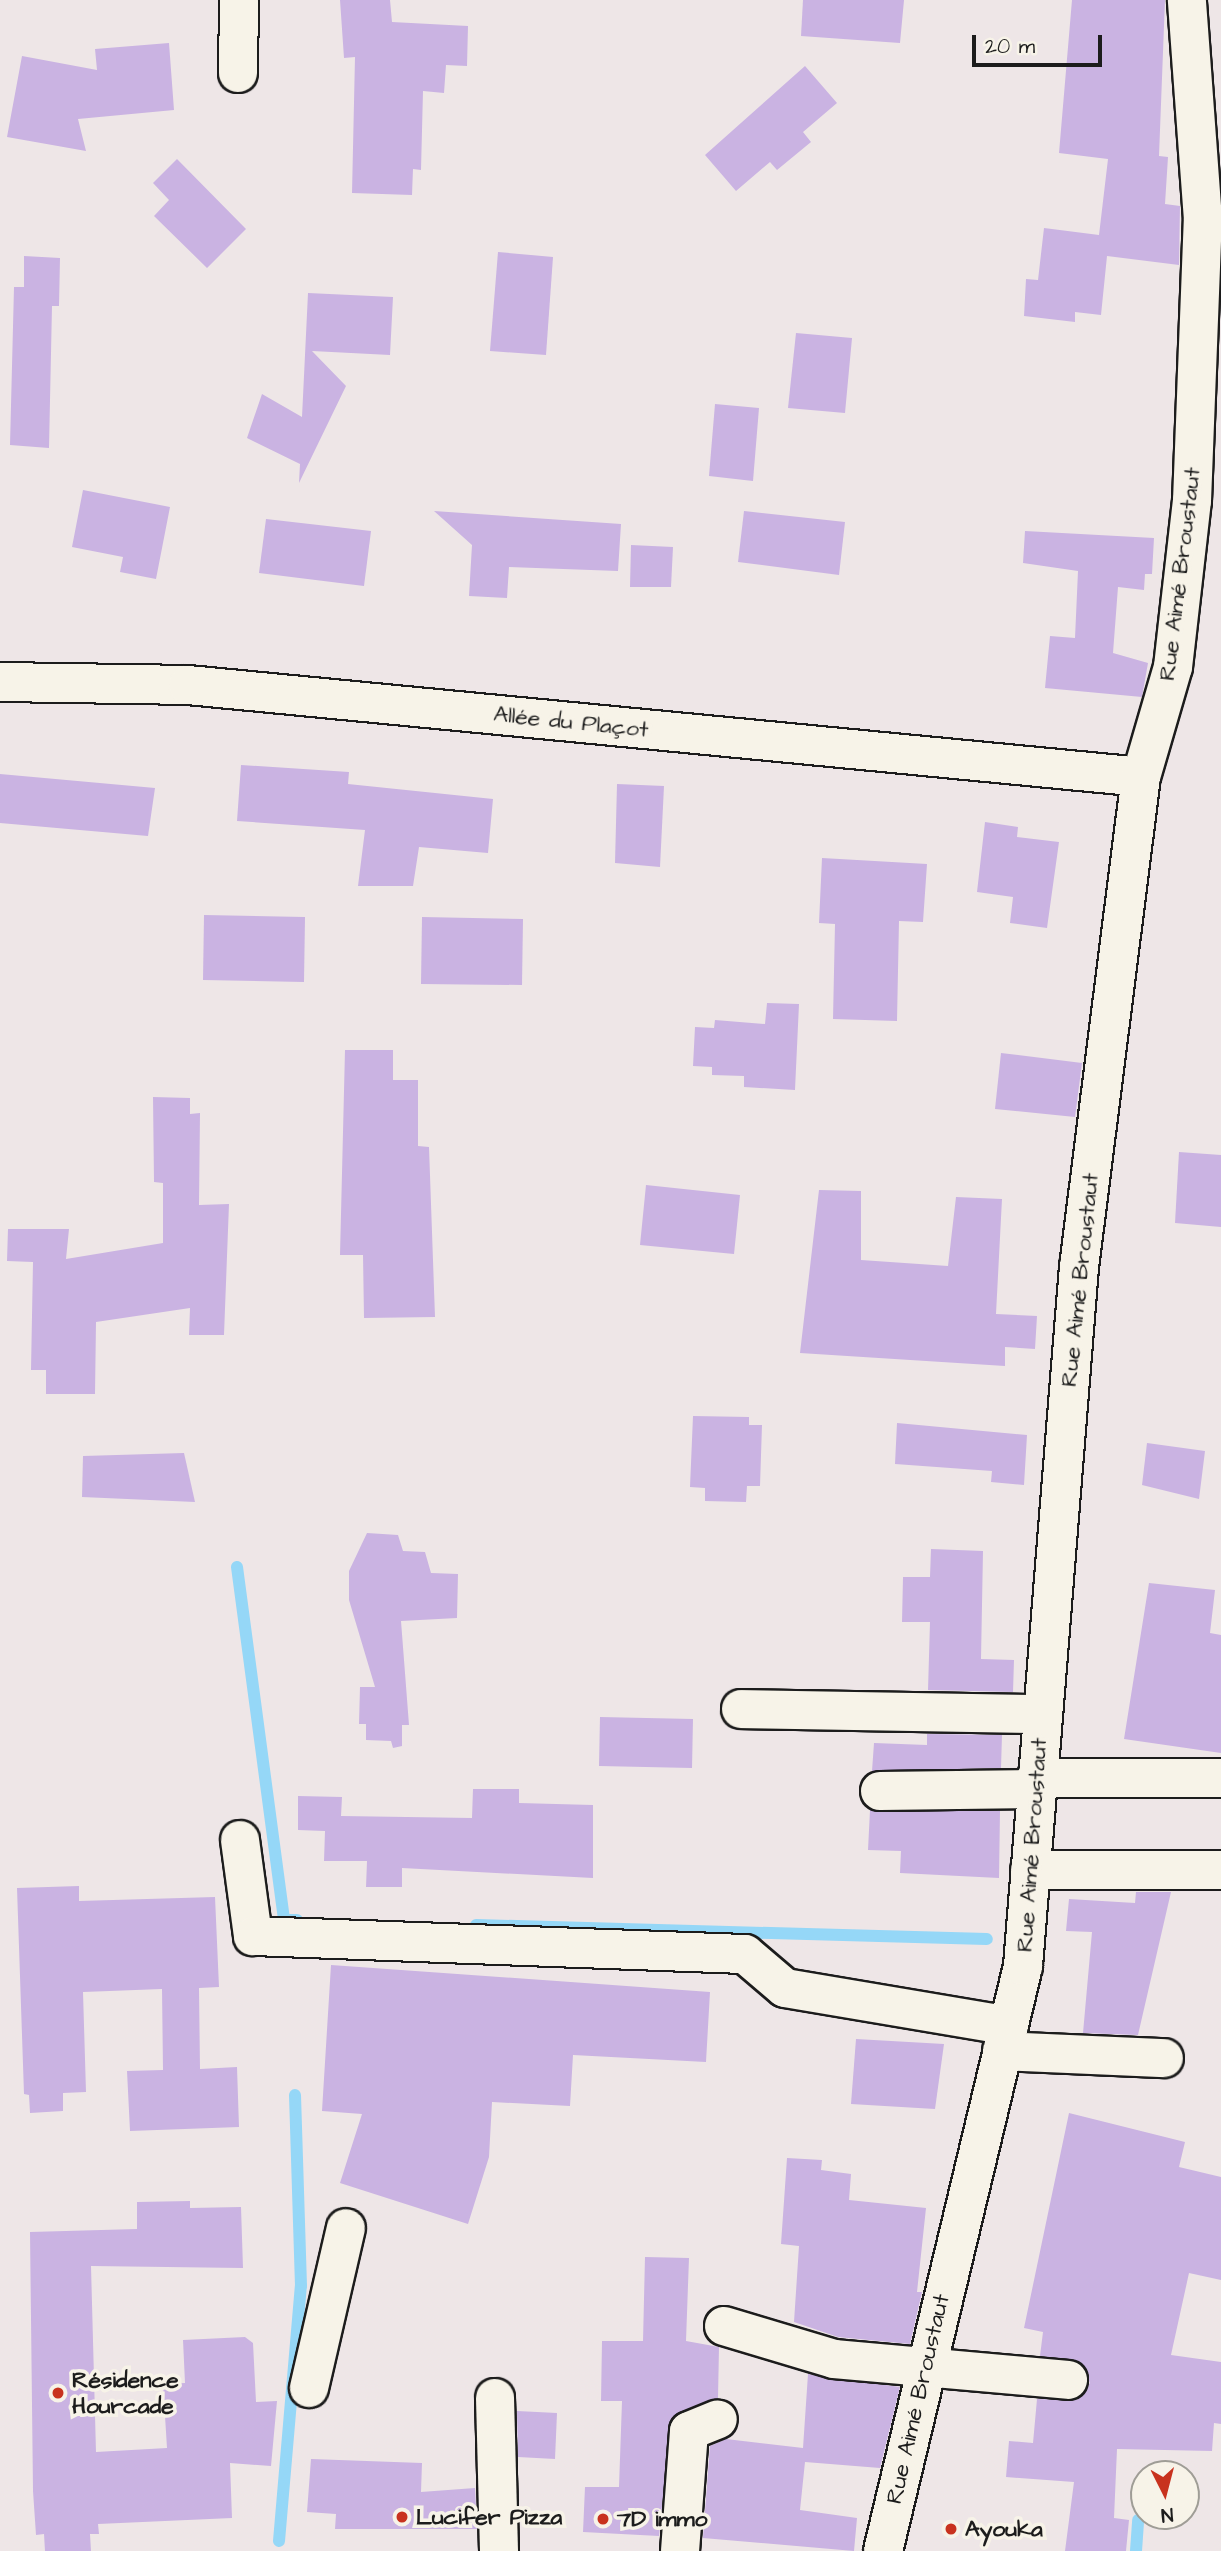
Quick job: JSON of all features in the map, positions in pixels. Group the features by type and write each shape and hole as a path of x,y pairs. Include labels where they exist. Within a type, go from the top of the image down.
{"street":[{"path":"238,73 239,0"},
{"name":"Rue Aimé Broustaut","path":"883,2551 1023,1966 1041,1714 1079,1266 1141,777 1173,667 1192,501 1203,220 1187,0"},
{"name":"Allée du Plaçot","path":"0,682 188,685 1141,777"},
{"path":"741,1709 1041,1714"},
{"path":"880,1791 1221,1778"},
{"path":"240,1840 253,1936 745,1954 785,1989 1005,2038 1164,2058"},
{"path":"1030,1870 1221,1870"},
{"path":"309,2388 346,2228"},
{"path":"724,2326 834,2360 1068,2380"},
{"path":"495,2398 499,2551"},
{"path":"680,2551 689,2431 718,2419"}],"building":[{"path":"340,0 390,0 392,22 468,26 467,66 446,65 444,93 423,91 421,170 413,169 412,195 352,193 355,57 344,58"},
{"path":"803,0 904,0 900,43 801,36"},
{"path":"1072,0 1165,0 1159,156 1168,157 1165,204 1180,206 1179,265 1107,256 1101,315 1075,312 1075,322 1024,316 1026,279 1038,280 1044,228 1099,235 1108,159 1059,153"},
{"path":"169,43 174,110 78,119 86,151 7,137 22,56 97,70 95,49"},
{"path":"805,66 837,103 803,132 811,142 777,170 770,162 736,191 705,155"},
{"path":"177,159 246,229 207,268 154,216 169,200 153,183"},
{"path":"498,252 553,257 546,355 490,351"},
{"path":"24,256 60,258 59,306 52,306 49,448 10,445 14,287 24,287"},
{"path":"308,293 393,297 390,355 312,351 346,386 299,483 300,464 247,438 262,394 302,417"},
{"path":"796,333 852,338 845,413 788,408"},
{"path":"715,404 759,408 753,481 709,476"},
{"path":"83,490 170,507 156,579 120,572 123,557 72,547"},
{"path":"434,511 621,524 618,571 509,567 507,598 469,596 472,545"},
{"path":"744,511 845,522 839,575 738,562"},
{"path":"266,519 371,531 364,586 259,573"},
{"path":"1025,531 1154,538 1152,574 1145,574 1144,590 1118,587 1113,653 1148,663 1142,697 1045,688 1050,636 1075,638 1078,571 1023,563"},
{"path":"631,545 673,547 671,587 630,587"},
{"path":"241,765 349,772 348,784 493,799 488,853 419,847 413,886 358,886 365,830 237,821"},
{"path":"0,774 155,788 148,836 0,823"},
{"path":"617,784 664,786 660,867 615,863"},
{"path":"985,822 1018,827 1017,837 1059,842 1047,928 1010,923 1013,897 977,892"},
{"path":"822,858 927,864 923,922 899,921 897,1021 833,1019 835,924 819,923"},
{"path":"204,915 305,917 304,982 203,980"},
{"path":"422,917 523,919 522,985 421,984"},
{"path":"767,1003 799,1004 795,1090 744,1087 744,1076 712,1075 712,1067 693,1066 695,1027 714,1028 715,1020 765,1024"},
{"path":"345,1050 393,1050 393,1080 418,1080 418,1146 429,1147 435,1317 364,1318 363,1255 340,1255"},
{"path":"1001,1053 1082,1063 1075,1117 995,1109"},
{"path":"153,1097 190,1098 190,1114 200,1113 199,1205 229,1204 224,1335 189,1335 190,1308 96,1322 95,1394 46,1394 46,1370 31,1370 33,1262 7,1261 8,1229 69,1229 66,1259 163,1243 163,1183 154,1182"},
{"path":"1179,1152 1221,1155 1221,1227 1175,1223"},
{"path":"646,1185 740,1195 734,1254 640,1245"},
{"path":"819,1190 861,1191 861,1260 948,1266 956,1197 1002,1199 996,1314 1037,1316 1035,1349 1005,1347 1005,1366 800,1353"},
{"path":"693,1416 749,1417 749,1425 762,1425 760,1486 747,1486 746,1502 705,1501 705,1488 690,1487"},
{"path":"897,1423 1027,1435 1024,1485 991,1482 992,1471 895,1464"},
{"path":"1147,1443 1205,1451 1199,1499 1142,1485"},
{"path":"184,1453 195,1502 82,1497 83,1456"},
{"path":"367,1533 398,1535 403,1551 425,1552 431,1573 458,1574 457,1618 401,1621 409,1725 402,1725 402,1746 393,1748 391,1741 366,1740 366,1724 359,1724 360,1687 375,1687 349,1600 349,1571"},
{"path":"931,1549 983,1551 981,1659 1014,1660 1013,1692 928,1690 930,1622 902,1622 903,1577 930,1577"},
{"path":"1149,1583 1215,1590 1210,1633 1221,1635 1221,1753 1124,1739"},
{"path":"600,1717 693,1719 692,1768 599,1766"},
{"path":"927,1734 1002,1735 1001,1768 872,1771 874,1743 927,1745"},
{"path":"473,1789 519,1789 519,1803 593,1805 593,1878 402,1868 402,1887 366,1887 367,1861 324,1861 325,1831 298,1830 298,1796 342,1797 341,1816 472,1818"},
{"path":"870,1810 1000,1811 999,1878 900,1873 901,1851 868,1850"},
{"path":"79,1886 79,1901 215,1897 219,1987 199,1988 200,2069 237,2067 239,2127 130,2131 127,2071 163,2070 162,1989 83,1992 86,2092 63,2093 63,2111 30,2113 29,2095 24,2094 17,1888"},
{"path":"1136,1892 1171,1892 1138,2035 1083,2033 1092,1932 1066,1931 1069,1899 1135,1903"},
{"path":"331,1965 710,1992 706,2062 573,2055 570,2106 492,2102 489,2157 468,2224 340,2183 362,2114 322,2111"},
{"path":"856,2039 944,2044 935,2109 851,2104"},
{"path":"1069,2113 1185,2142 1179,2167 1221,2177 1221,2280 1189,2273 1171,2355 1221,2362 1221,2424 1214,2423 1212,2451 1117,2449 1114,2518 1129,2520 1126,2551 1065,2551 1074,2482 1006,2477 1009,2441 1033,2443 1037,2399 1077,2400 1090,2383 1080,2362 1040,2356 1043,2332 1024,2328"},
{"path":"787,2158 822,2160 821,2170 851,2174 849,2200 926,2208 917,2292 922,2292 910,2344 838,2337 794,2322 799,2246 781,2244"},
{"path":"190,2201 190,2208 241,2207 243,2268 91,2266 96,2452 167,2448 163,2384 185,2383 183,2340 245,2337 253,2343 256,2402 277,2401 271,2466 230,2463 232,2518 98,2524 99,2534 90,2534 91,2551 45,2551 44,2534 36,2535 33,2491 30,2232 137,2229 137,2202"},
{"path":"645,2257 689,2258 686,2341 719,2347 718,2398 671,2419 659,2536 583,2532 585,2487 619,2487 622,2401 601,2401 602,2341 643,2341"},
{"path":"808,2374 900,2387 880,2468 805,2462 800,2510 857,2518 854,2551 703,2538 710,2446 726,2439 803,2448"},
{"path":"517,2411 557,2413 555,2459 518,2457"},
{"path":"311,2459 422,2463 421,2492 475,2488 477,2529 335,2529 336,2514 307,2512"}],"waterway":[{"path":"237,1567 284,1920 297,1920"},
{"path":"476,1925 987,1939"},
{"path":"279,2541 301,2286 295,2095"},
{"path":"1136,2551 1137,2530"}],"place":[{"name":"Résidence Hourcade","path":"58,2393"},
{"name":"Lucifer Pizza","path":"402,2517"},
{"name":"7D immo","path":"603,2519"},
{"name":"Ayouka","path":"951,2529"}]}
